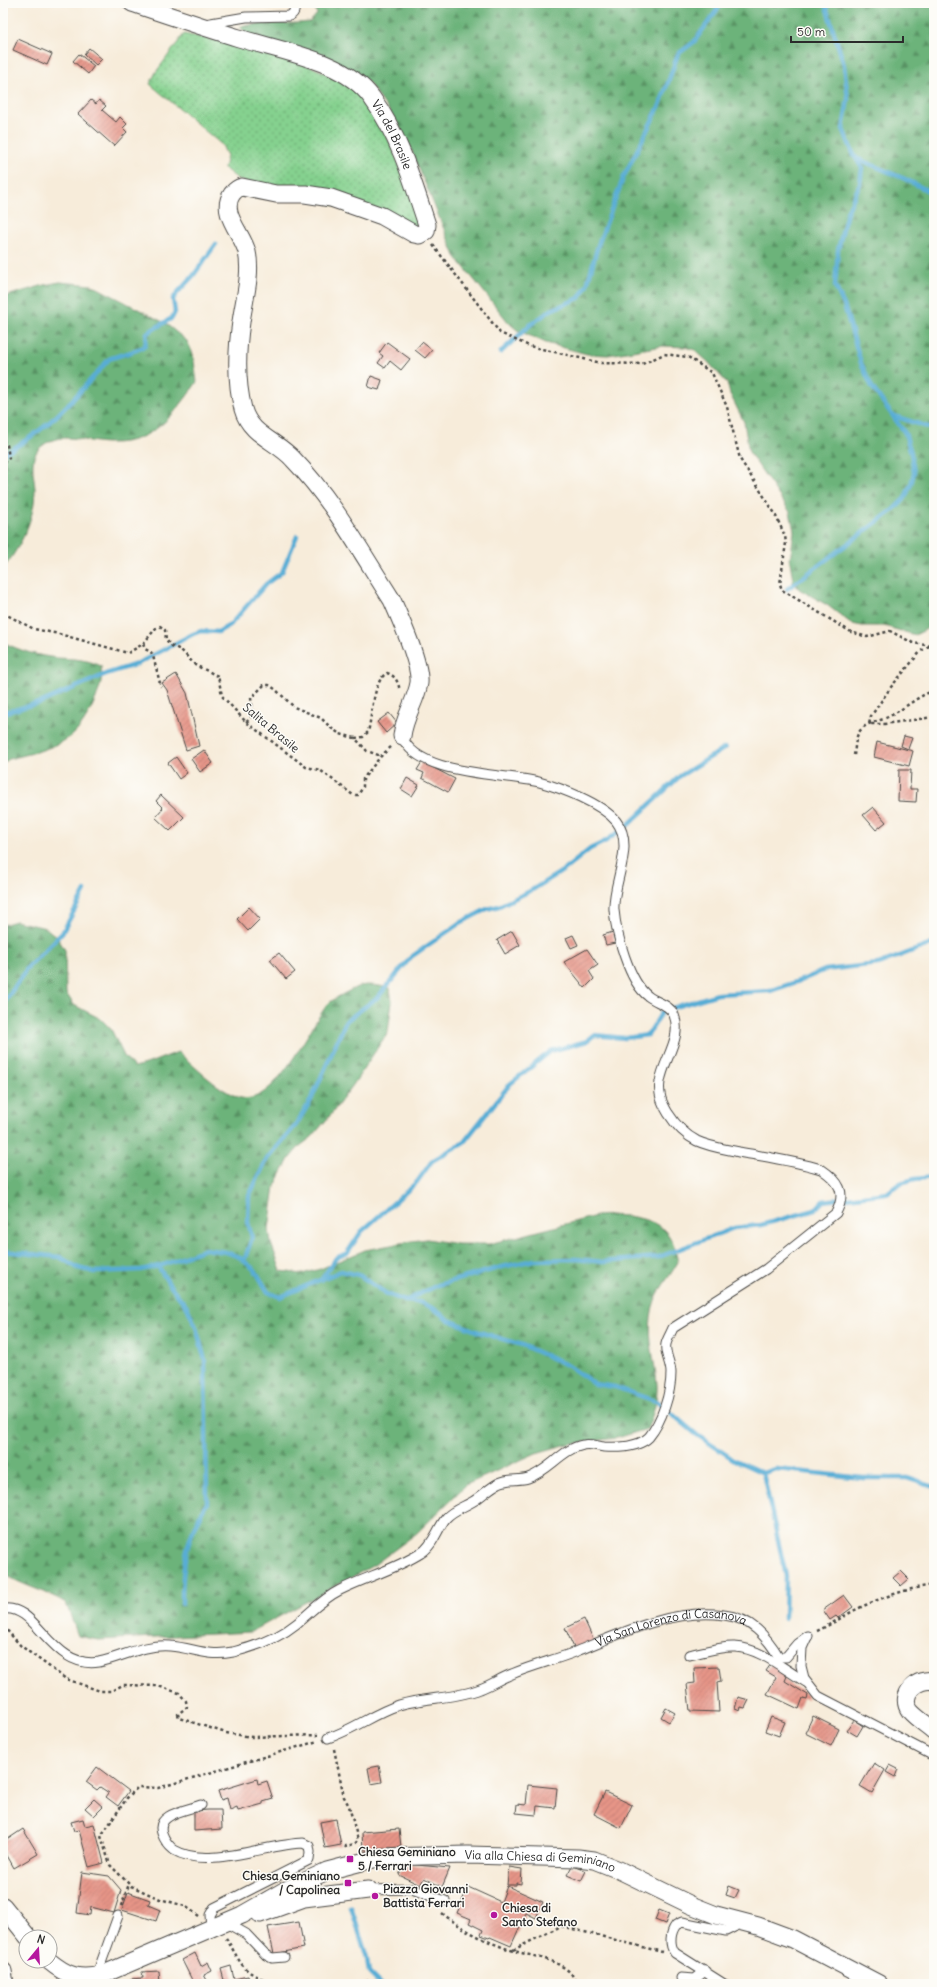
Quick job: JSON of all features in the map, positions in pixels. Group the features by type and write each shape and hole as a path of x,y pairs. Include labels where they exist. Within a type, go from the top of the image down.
{"street":[{"name":"Via del Brasile","path":"132,3 198,26 326,65 347,76 365,90 372,98 390,129 409,172 427,225 424,234"},
{"path":"402,736 419,682 418,673 399,615 392,600 330,503 315,484 280,446 272,444 253,427 247,420 243,409 239,383 238,345 246,292 248,253 230,215 228,206 231,196 238,188 246,187 276,194 305,194 331,198 382,216 414,234 424,234"},
{"path":"932,1677 921,1680 911,1688 907,1700 911,1711 934,1731"},
{"name":"Via alla Chiesa di Geminiano","path":"58,1969 63,1973 80,1977 96,1976 219,1928 284,1891 327,1871 347,1865 381,1857 468,1854 578,1858 594,1860 691,1905 794,1940 878,1984"},
{"path":"242,1916 260,1914 304,1898 368,1890"},
{"path":"3,1906 22,1929"},
{"path":"3,1971 5,1984"}],"lane":[{"path":"198,26 246,17 289,16 293,14 295,10 294,5 290,3"},
{"path":"3,1609 11,1608 19,1610 27,1616 49,1641 63,1653 89,1661 98,1662 132,1650 170,1646 212,1655 248,1648 285,1631 322,1600 341,1590 386,1571 424,1551 447,1517 455,1510 476,1500 500,1482 528,1478 547,1468 565,1453 583,1444 618,1447 640,1443 648,1438 660,1417 670,1387 671,1362 666,1344 673,1328 766,1269 836,1213 840,1205 842,1195 838,1185 832,1176 821,1169 714,1147 696,1141 682,1130 666,1109 660,1092 660,1082 675,1033 675,1022 673,1014 668,1008 649,998 641,990 633,978 620,941 615,922 614,904 616,884 624,853 624,840 617,822 609,814 561,789 537,782 456,770 436,763 412,751 407,747 402,736"},
{"name":"Via San Lorenzo di Casanova","path":"328,1738 342,1734 399,1705 478,1690 513,1673 574,1652 606,1638 665,1619 707,1614 725,1615 741,1619 754,1626 764,1636 779,1657 783,1658 786,1658 797,1644 808,1636"},
{"path":"808,1636 804,1643 800,1659 802,1672 807,1683 818,1696 934,1756"},
{"path":"689,1655 734,1647 746,1649 757,1653 807,1683"},
{"path":"201,1805 166,1818 161,1823 160,1828 163,1836 174,1850 196,1856 216,1857 303,1843 309,1846 309,1860 214,1908 210,1915 219,1928 246,1934 266,1955 272,1958 284,1957"},
{"path":"368,1890 412,1889 445,1901"},
{"path":"96,1976 118,1916"},
{"path":"724,1984 705,1971 680,1958 672,1949 671,1942 673,1929 676,1925 682,1922 726,1931 734,1927 739,1921"},
{"path":"681,1978 694,1979 705,1971"}],"path":[{"path":"424,234 500,333 530,346 601,363 642,364 664,354 688,357 712,373 728,407 740,458 774,512 785,536 786,543 780,584 782,590 851,632 867,637 890,631 913,643 933,645"},
{"path":"3,440 7,445 9,458 3,465"},
{"name":"Salita Brasile","path":"3,613 34,629 59,634 128,653 143,644 156,628 160,626 165,630 166,640 172,646 182,650 195,665 218,676 222,696 246,722 306,767 320,770 353,795 358,795 364,788 363,779 381,756 402,736"},
{"path":"143,644 145,650 151,652 154,656 161,687"},
{"path":"869,724 871,716 891,687 921,651 933,645"},
{"path":"246,722 251,718 254,712 251,698 264,685 269,685 294,707 321,718 331,728 340,734 355,738 363,737 368,732 376,689 383,675 387,673 395,677 409,710"},
{"path":"854,755 858,734 869,724 888,717 912,700 934,690"},
{"path":"869,724 884,724 934,717"},
{"path":"355,738 367,751 381,756"},
{"path":"808,1636 855,1610 872,1603 914,1588 934,1585"},
{"path":"3,1626 21,1646 66,1679 100,1691 111,1691 123,1685 158,1686 179,1694 186,1701 188,1707 182,1709 178,1714 179,1718 226,1733 252,1738 322,1735 328,1738"},
{"path":"342,1734 332,1740 344,1797 349,1806 357,1842"},
{"path":"118,1916 129,1884"},
{"path":"441,1912 474,1934 512,1950 543,1958 566,1968 571,1973 576,1984"},
{"path":"512,1950 561,1926 656,1952 664,1953 672,1949"},
{"path":"219,1928 244,1969 252,1974 277,1984"},
{"path":"343,1984 376,1980 394,1984"}],"green space":[{"path":"314,3 934,3 934,623 915,635 884,626 862,626 852,624 827,605 799,589 793,581 790,561 794,531 790,512 749,452 744,422 730,394 727,383 695,350 685,347 663,346 608,355 587,354 546,343 517,330 509,323 455,256 411,149 397,122 368,82 247,34 240,27 257,24 310,22 317,14"},
{"path":"184,34 231,43 285,57 335,78 355,91 370,107 392,147 420,219 418,227 239,180 224,168 227,156 222,145 150,84 156,72"},
{"path":"60,282 92,285 165,323 187,341 193,354 197,382 171,416 150,433 138,438 125,442 109,443 66,438 50,441 42,446 38,450 33,460 35,489 33,511 30,521 16,551 3,569 3,297"},
{"path":"3,642 16,648 44,656 91,662 101,666 101,679 100,687 90,712 75,733 56,745 41,751 9,759 3,764"},
{"path":"16,921 46,928 57,937 65,950 66,993 74,1005 101,1019 111,1029 124,1056 134,1067 178,1052 214,1083 238,1097 251,1098 265,1091 277,1080 301,1047 328,1004 357,987 374,985 390,988 392,1002 388,1032 333,1112 312,1137 300,1146 289,1159 275,1186 269,1229 271,1243 281,1271 302,1274 320,1269 365,1250 412,1241 427,1239 458,1244 489,1244 596,1216 614,1215 636,1217 646,1220 663,1229 669,1236 674,1245 678,1262 658,1294 651,1317 650,1335 656,1375 657,1396 655,1407 647,1429 617,1438 568,1444 536,1453 466,1485 417,1533 374,1565 251,1632 98,1640 78,1636 66,1603 19,1582 3,1573 3,925"}],"building":[{"path":"18,39 52,54 47,65 13,50"},
{"path":"89,48 102,59 96,65 84,54"},
{"path":"79,54 94,66 88,74 73,61"},
{"path":"91,100 96,104 99,100 106,106 102,110 116,122 120,117 127,124 123,128 127,132 114,146 78,114"},
{"path":"387,342 410,359 401,370 390,361 385,368 378,363 383,356 379,353"},
{"path":"422,342 432,350 425,358 415,350"},
{"path":"371,376 382,380 379,390 368,387"},
{"path":"176,674 187,693 199,746 186,750 167,690 162,683"},
{"path":"389,713 397,723 386,733 377,722"},
{"path":"904,736 912,738 908,749 901,746"},
{"path":"877,742 913,751 909,766 874,757"},
{"path":"204,750 213,763 200,772 191,759"},
{"path":"176,757 187,773 179,779 168,763"},
{"path":"422,762 455,779 448,792 422,778 424,773 417,770"},
{"path":"899,770 911,770 910,789 917,789 916,802 898,801"},
{"path":"407,778 419,785 412,796 401,789"},
{"path":"161,795 184,817 170,831 155,817 163,808 156,801"},
{"path":"873,807 886,822 876,830 863,815"},
{"path":"249,907 260,919 248,931 237,919"},
{"path":"512,931 520,945 505,954 497,940"},
{"path":"613,932 615,943 606,945 603,935"},
{"path":"573,935 578,945 571,948 566,938"},
{"path":"587,949 598,965 589,971 594,979 585,988 564,962"},
{"path":"279,953 295,972 286,979 270,960"},
{"path":"901,1571 909,1579 901,1586 893,1578"},
{"path":"844,1595 853,1607 838,1618 836,1616 830,1620 823,1610"},
{"path":"584,1619 594,1641 575,1650 565,1628"},
{"path":"771,1664 787,1676 785,1681 808,1695 807,1699 803,1698 799,1709 767,1694 776,1677 766,1671"},
{"path":"719,1667 721,1681 717,1682 719,1712 690,1711 687,1684 695,1683 694,1668"},
{"path":"738,1697 749,1700 745,1708 741,1707 740,1711 735,1709"},
{"path":"666,1708 675,1713 669,1722 661,1717"},
{"path":"813,1716 839,1729 831,1746 805,1733"},
{"path":"771,1717 785,1722 779,1736 765,1731"},
{"path":"854,1720 863,1726 857,1736 847,1730"},
{"path":"874,1763 885,1770 872,1793 860,1786"},
{"path":"890,1765 898,1769 895,1777 886,1772"},
{"path":"379,1766 382,1782 371,1784 368,1768"},
{"path":"97,1767 129,1791 118,1806 106,1797 109,1793 100,1787 97,1790 86,1782"},
{"path":"257,1779 258,1784 267,1781 273,1799 263,1802 263,1804 238,1811 237,1807 230,1810 227,1798 221,1800 218,1791"},
{"path":"528,1785 557,1788 555,1808 537,1806 536,1815 516,1813 517,1804 526,1805"},
{"path":"605,1792 632,1805 621,1828 594,1814"},
{"path":"94,1799 103,1807 94,1816 85,1808"},
{"path":"221,1810 222,1829 194,1831 194,1811"},
{"path":"83,1819 85,1826 94,1824 104,1863 89,1867 79,1830 74,1831 71,1822"},
{"path":"336,1819 341,1845 325,1848 320,1822"},
{"path":"23,1829 38,1854 14,1868 4,1850 5,1841"},
{"path":"399,1829 401,1847 363,1850 362,1832"},
{"path":"405,1864 450,1868 442,1887 424,1878 420,1885 399,1875"},
{"path":"572,1866 586,1871 581,1881 567,1875"},
{"path":"509,1867 522,1869 521,1884 516,1883 516,1885 507,1885"},
{"path":"82,1872 109,1876 121,1890 114,1913 91,1907 90,1915 77,1913"},
{"name":"Chiesa di Santo Stefano","path":"507,1886 543,1902 536,1918 526,1913 511,1946 490,1937 481,1935 483,1930 469,1923 471,1919 457,1913 468,1887 501,1902"},
{"path":"729,1886 739,1890 735,1898 726,1895"},
{"path":"128,1892 150,1900 148,1905 160,1910 156,1921 122,1910"},
{"path":"659,1910 669,1914 665,1924 655,1920"},
{"path":"299,1922 304,1948 274,1954 268,1927"},
{"path":"195,1953 201,1966 208,1962 212,1971 204,1975 208,1982 205,1984 194,1984 182,1960"},
{"path":"231,1966 234,1979 248,1976 249,1980 253,1980 257,1984 225,1984 221,1969"},
{"path":"159,1971 160,1984 131,1984 130,1979 143,1978 142,1972"}],"waterway":[{"path":"501,352 530,325 551,310 579,298 587,285 598,245 624,176 660,105 678,54 694,42 722,3"},
{"path":"787,589 893,510 905,498 914,473 911,453 905,433 872,387 861,363 844,305 835,286 838,250 847,212 860,184 862,168 853,153 843,129 848,99 844,65 825,3"},
{"path":"856,158 905,179 934,194"},
{"path":"3,454 35,434 61,412 109,359 132,352 145,346 147,333 172,318 175,312 173,299 193,276 216,244"},
{"path":"894,416 934,429"},
{"path":"3,713 42,702 106,674 137,664 193,634 201,631 218,632 230,625 266,584 282,572 297,536"},
{"path":"244,1261 252,1238 248,1222 249,1196 267,1159 296,1125 311,1100 346,1021 378,997 411,957 460,923 487,909 499,906 532,890 564,870 590,849 606,841 627,826 680,776 725,748"},
{"path":"3,1004 28,967 62,933 85,891"},
{"path":"321,1280 336,1258 347,1253 361,1232 417,1182 432,1161 464,1142 510,1084 551,1051 587,1041 594,1035 625,1038 648,1035 662,1012 678,1006 718,994 770,991 825,970 878,964 934,943"},
{"path":"407,1300 438,1285 502,1267 534,1260 576,1259 603,1262 659,1257 734,1228 761,1225 815,1210 823,1201 887,1193 900,1183 915,1179 934,1177"},
{"path":"3,1251 60,1257 78,1268 95,1272 141,1270 163,1265 205,1249 226,1252 239,1257 255,1270 268,1292 280,1297 341,1271 359,1275 387,1294 405,1301 419,1302 433,1308 449,1320 476,1331 522,1345 567,1365 595,1384 615,1387 658,1402 697,1435 733,1459 763,1473 776,1469 863,1478 907,1478 934,1487"},
{"path":"158,1266 169,1284 187,1307 196,1327 205,1360 207,1503 194,1528 184,1563 182,1604"},
{"path":"763,1473 786,1576 785,1619"},
{"path":"351,1907 367,1958 369,1973 380,1984"}],"place":[{"name":"Chiesa Geminiano 5 / Ferrari","path":"350,1859"},
{"name":"Chiesa Geminiano / Capolinea","path":"348,1883"},
{"name":"Piazza Giovanni Battista Ferrari","path":"375,1896"},
{"name":"Chiesa di Santo Stefano","path":"494,1915"}]}
